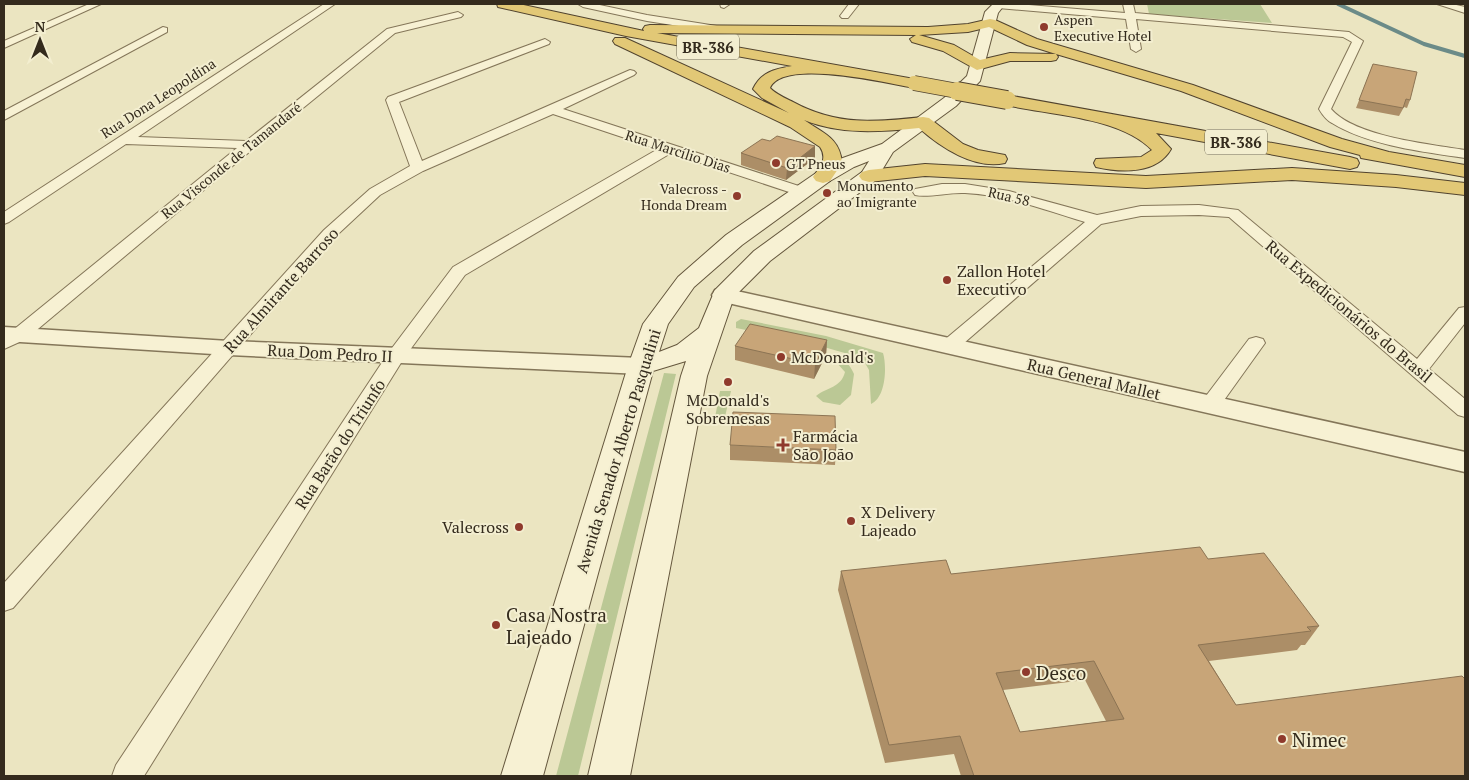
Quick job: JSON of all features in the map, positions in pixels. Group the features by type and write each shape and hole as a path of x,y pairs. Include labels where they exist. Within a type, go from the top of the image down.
{"highway":[{"name":"BR-386","path":"503,4 626,32 836,65 932,75 1102,116 1465,184"},
{"name":"BR-386","path":"538,4 554,6 650,29 836,65 914,83 1140,114 1465,171"},
{"path":"650,29 928,31 968,28 993,9 1032,42 1187,88 1336,143 1386,157"},
{"path":"573,21 796,123 827,142 832,151 833,163 822,177"},
{"path":"836,65 817,48 833,38 862,36 919,40 945,45 957,50 977,64 1022,56 1066,59 1149,82 1164,88 1179,99 1182,104"},
{"path":"836,65 783,72 766,78 762,82 761,89 768,95 815,119 831,123 882,127 923,122 952,147 962,152 988,158 1119,164 1148,161 1161,152 1162,149 1148,136 1102,116"},
{"path":"1140,114 1165,113"},
{"path":"869,176 925,170 1146,182 1292,174 1396,180 1465,189"}],"main road":[{"name":"Avenida Senador Alberto Pasqualini","path":"522,776 641,366 656,324 686,282 734,240 822,177 847,163 888,148 950,102 974,78 993,9"},
{"name":"Avenida Senador Alberto Pasqualini","path":"609,776 694,376 723,295 762,256 869,176 888,148"},
{"path":"803,192 811,195 814,199 807,221"},
{"path":"723,295 707,288 706,281 734,240"},
{"path":"641,366 681,355 697,346 710,332"}],"street":[{"path":"4,45 96,4"},
{"name":"Rua Dona Leopoldina","path":"4,219 330,4"},
{"path":"583,4 647,18 725,30"},
{"path":"608,4 619,6 633,5"},
{"path":"845,16 854,4"},
{"path":"1128,4 1136,49"},
{"path":"1442,4 1465,10"},
{"path":"993,9 1130,16 1345,34 1358,41 1325,109 1334,119 1356,129 1385,138 1465,154"},
{"name":"Rua Visconde de Tamandaré","path":"9,337 391,30 458,15"},
{"path":"4,116 163,30"},
{"path":"418,168 392,100 545,42"},
{"name":"Rua Almirante Barroso","path":"4,600 330,233 375,192 418,168 552,110 630,73"},
{"name":"Rua Marcílio Dias","path":"552,110 803,192"},
{"path":"122,140 249,145"},
{"name":"Rua Barão do Triunfo","path":"127,776 396,356 459,271 670,148"},
{"name":"Rua 58","path":"920,192 958,188 984,190 1096,220"},
{"name":"Rua Expedicionários do Brasil","path":"1096,220 1149,210 1199,210 1233,213 1465,410"},
{"path":"949,346 1096,220"},
{"name":"Rua General Mallet","path":"723,295 1465,462"},
{"path":"1418,370 1465,312"},
{"name":"Rua Dom Pedro II","path":"9,337 641,366"},
{"path":"1210,405 1256,343"}],"green space":[{"path":"1147,4 1260,4 1272,23 1149,14"},
{"path":"741,319 826,336 883,353 885,373 880,395 871,404 869,370 862,358 803,341 736,328 736,322"},
{"path":"835,358 847,363 854,374 851,395 840,405 823,402 816,396 837,384 843,377 845,372 836,362"},
{"path":"664,373 676,374 578,776 556,776"},
{"path":"720,391 731,391 724,421 714,423"}],"building":[{"path":"1373,64 1417,72 1410,100 1406,99 1403,108 1359,100"},
{"path":"777,136 815,146 787,168 741,153 762,139 770,141"},
{"path":"750,324 827,340 815,364 735,346"},
{"path":"733,412 835,416 836,450 730,445"},
{"path":"1200,547 1208,559 1264,553 1319,626 1307,627 1311,631 1198,645 1236,705 1462,676 1465,679 1465,776 974,776 960,736 889,745 841,571 946,560 951,574","holes":["1094,661 1124,719 1020,732 996,673"]}],"waterway":[{"path":"1338,4 1424,44 1465,56"}],"place":[{"name":"Aspen Executive Hotel","path":"1044,27"},
{"name":"GT Pneus","path":"776,163"},
{"name":"Monumento ao Imigrante","path":"827,193"},
{"name":"Valecross - Honda Dream","path":"737,196"},
{"name":"Zallon Hotel Executivo","path":"947,280"},
{"name":"McDonald's","path":"781,357"},
{"name":"McDonald's Sobremesas","path":"728,382"},
{"name":"Farmácia São João","path":"783,445"},
{"name":"X Delivery Lajeado","path":"851,521"},
{"name":"Valecross","path":"519,527"},
{"name":"Casa Nostra Lajeado","path":"496,625"},
{"name":"Desco","path":"1026,672"},
{"name":"Nimec","path":"1282,739"}]}
